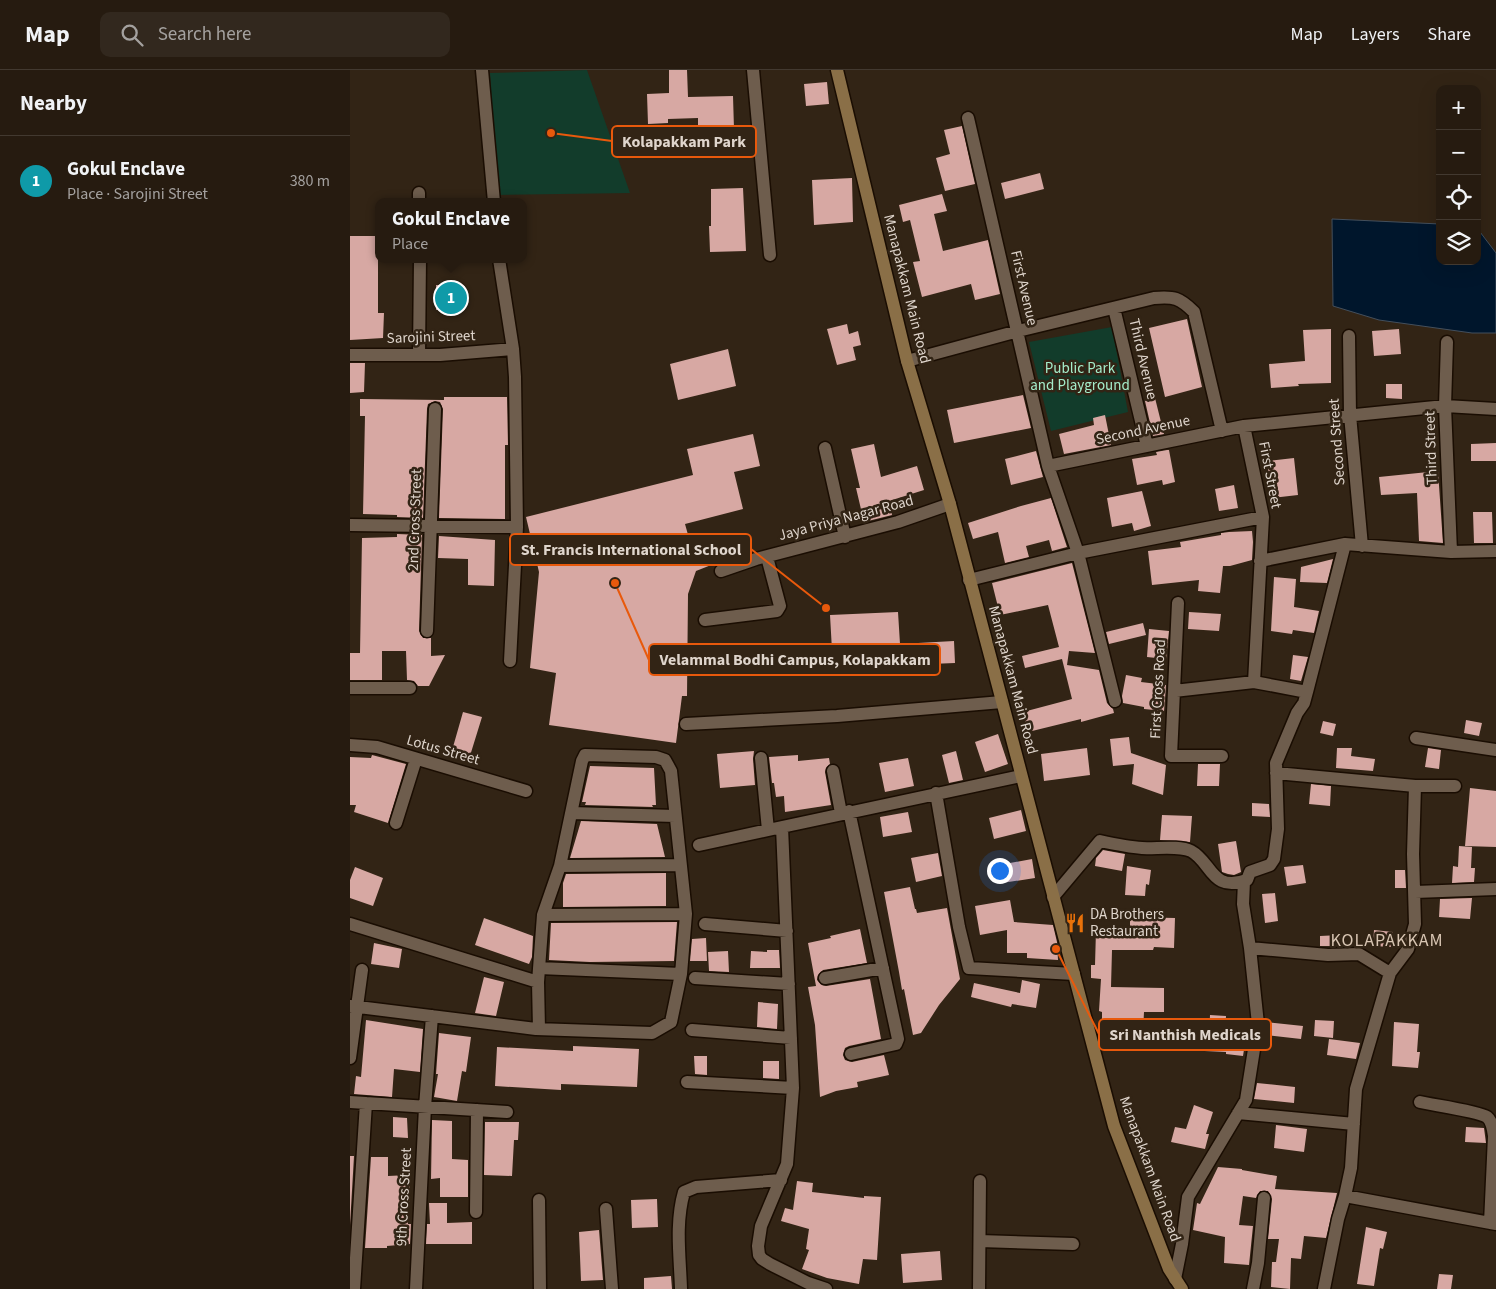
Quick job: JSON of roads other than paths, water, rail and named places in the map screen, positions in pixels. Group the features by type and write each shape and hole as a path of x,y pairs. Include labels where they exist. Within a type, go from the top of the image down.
{"main road":[{"name":"Manapakkam Main Road","path":"837,70 907,361 950,504 1114,1126 1169,1269 1177,1285"}],"street":[{"path":"482,70 494,198"},
{"path":"753,70 770,255"},
{"name":"First Avenue","path":"968,118 1048,466 1078,553 1115,701"},
{"path":"419,355 420,263"},
{"path":"500,263 513,349 517,464 517,527 510,661"},
{"path":"907,361 1018,331 1154,298 1169,297 1183,301 1194,312 1222,431"},
{"name":"Third Avenue","path":"1114,308 1146,446"},
{"name":"Second Street","path":"1349,336 1350,415 1362,546"},
{"name":"Third Street","path":"1447,342 1445,406 1451,552"},
{"name":"Sarojini Street","path":"350,355 440,355 513,349"},
{"name":"Second Avenue","path":"1048,466 1244,426 1445,406 1496,409"},
{"name":"2nd Cross Street","path":"427,632 435,409"},
{"name":"First Street","path":"1244,426 1263,517 1254,682"},
{"path":"825,448 845,537"},
{"name":"Jaya Priya Nagar Road","path":"721,571 767,556 898,522 950,504"},
{"path":"969,580 1078,553 1263,517"},
{"path":"350,526 517,527"},
{"path":"1260,561 1345,544 1451,552 1496,551"},
{"path":"1054,897 1100,841 1139,848 1183,848 1196,854 1212,875 1223,881 1239,883 1247,880 1250,872 1270,865 1274,858 1278,830 1276,763 1297,712 1304,703 1345,544"},
{"path":"705,620 777,611 780,606 767,556"},
{"name":"First Cross Road","path":"1178,603 1171,756 1222,756"},
{"path":"1174,691 1254,682 1307,692"},
{"path":"350,688 410,688"},
{"path":"686,724 837,716 1002,702"},
{"path":"1416,738 1496,750"},
{"name":"Lotus Street","path":"350,745 372,746 526,791"},
{"path":"354,1006 537,1029 652,1033 671,1022 681,974 686,914 671,772 665,760 656,757 585,755 582,761 560,866 543,915 538,968 537,1029"},
{"path":"761,758 768,830"},
{"path":"396,822 416,759"},
{"path":"834,771 883,968 898,1039 896,1044 851,1054"},
{"path":"1276,773 1416,786 1455,786"},
{"path":"699,845 845,812 1021,776"},
{"path":"1324,1289 1338,1219 1346,1196 1351,1168 1356,1089 1390,973 1408,948 1415,924 1413,854 1416,786"},
{"path":"936,793 958,928 969,968 1074,974"},
{"path":"571,813 675,816"},
{"path":"782,827 793,1088 787,1164 761,1226 758,1246 759,1255 762,1259 808,1283 826,1289"},
{"path":"560,866 680,865"},
{"path":"1177,1285 1188,1197 1246,1100 1258,1024 1243,904 1244,881"},
{"path":"1415,892 1496,889"},
{"path":"543,915 686,914"},
{"path":"350,924 538,982"},
{"path":"705,924 787,931"},
{"path":"1250,948 1328,955 1360,954 1390,973"},
{"path":"538,968 681,974"},
{"path":"825,978 883,968"},
{"path":"350,1058 354,1006 362,970"},
{"path":"695,978 789,984"},
{"name":"9th Cross Street","path":"416,1289 425,1107 432,1016"},
{"path":"692,1030 791,1038"},
{"path":"686,1082 793,1088"},
{"path":"350,1102 507,1112"},
{"path":"1346,1196 1493,1224 1494,1136 1492,1125 1488,1118 1479,1114 1420,1102"},
{"path":"354,1289 366,1103"},
{"path":"476,1212 477,1110"},
{"path":"1238,1114 1354,1124"},
{"path":"680,1289 679,1225 684,1192 696,1187 781,1180"},
{"path":"979,1289 980,1181"},
{"path":"1253,1289 1258,1263 1264,1198"},
{"path":"539,1200 540,1289"},
{"path":"606,1209 612,1289"},
{"path":"980,1241 1073,1244"}],"water":[{"path":"1332,219 1436,224 1436,265 1481,265 1481,233 1496,253 1496,333 1472,333 1379,320 1333,306"}],"place":[{"name":"Kolapakkam Park","path":"551,133"},
{"name":"Gokul Enclave","path":"451,298"},
{"name":"Velammal Bodhi Campus, Kolapakkam","path":"615,583"},
{"name":"St. Francis International School","path":"826,608"},
{"name":"DA Brothers Restaurant","path":"1075,923"},
{"name":"Sri Nanthish Medicals","path":"1056,949"}],"district":[{"name":"KOLAPAKKAM","path":"1387,940"}],"park label":[{"name":"Public Park and Playground","path":"1080,376"}]}
